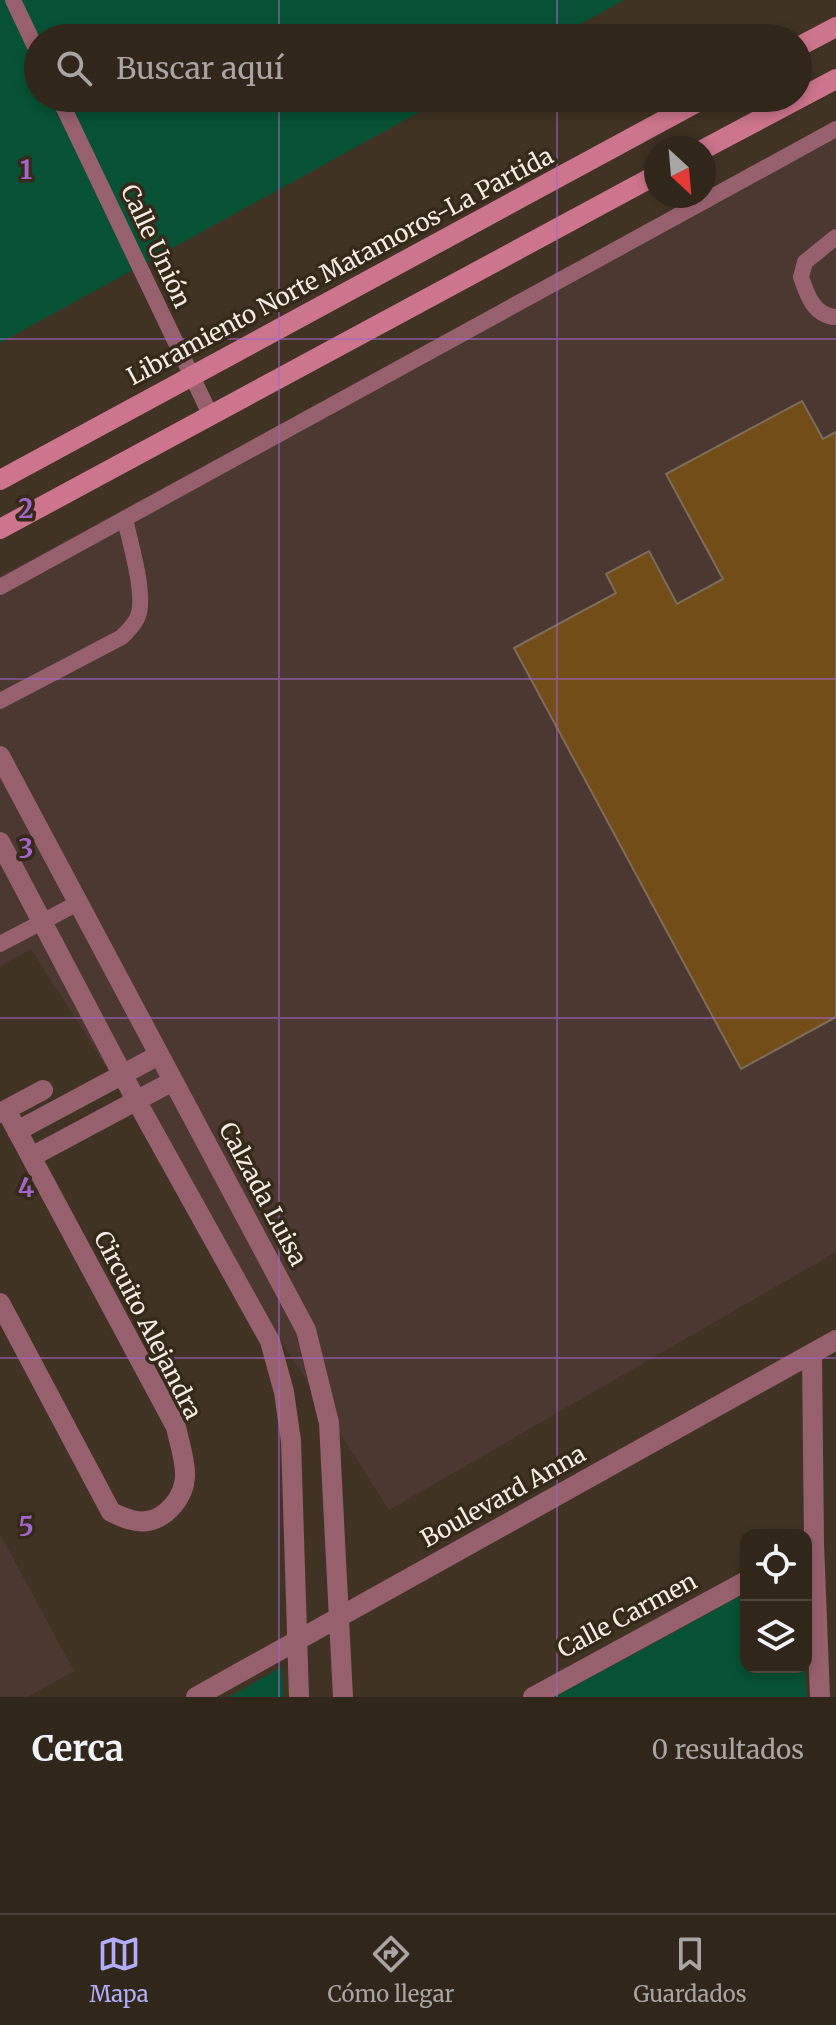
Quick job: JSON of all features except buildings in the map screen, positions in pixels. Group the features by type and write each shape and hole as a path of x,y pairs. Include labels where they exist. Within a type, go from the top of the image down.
{"main road":[{"path":"812,40 836,27"},
{"path":"812,88 836,79"},
{"name":"Libramiento Norte Matamoros-La Partida","path":"0,480 679,112"},
{"path":"716,141 758,112"},
{"path":"0,529 644,181"}],"street":[{"name":"Calzada Luisa","path":"0,756 306,1330 329,1423 343,1697"},
{"path":"0,842 136,1100 270,1341 284,1392 291,1441 299,1697"},
{"path":"17,1131 159,1055"},
{"path":"31,1157 173,1081"},
{"name":"Circuito Alejandra","path":"0,1303 111,1512 130,1521 148,1521 171,1509 182,1492 185,1476 176,1427 17,1131 3,1111 43,1090"},
{"path":"270,1341 306,1330"},
{"name":"Boulevard Anna","path":"196,1697 836,1340"},
{"path":"810,1529 812,1354"},
{"path":"812,1576 820,1697"},
{"name":"Calle Carmen","path":"533,1697 740,1584"}],"lane":[{"path":"13,0 24,24"},
{"name":"Calle Unión","path":"66,112 210,414"},
{"path":"0,587 836,129"},
{"path":"836,237 805,262 801,277 817,311 836,317"},
{"path":"0,701 122,637 135,624 140,612 138,589 125,519"},
{"path":"0,944 78,903"}],"shaded area":[{"path":"836,124 836,1252 389,1510 31,949 0,966 0,576 681,208 716,208 716,189"},
{"path":"0,1534 74,1671 27,1697 0,1697"}],"green space":[{"path":"0,0 624,0 580,24 24,24 24,112 420,112 0,343"},
{"path":"740,1596 740,1673 805,1673 807,1697 555,1697"},
{"path":"282,1667 284,1697 229,1697"}]}
